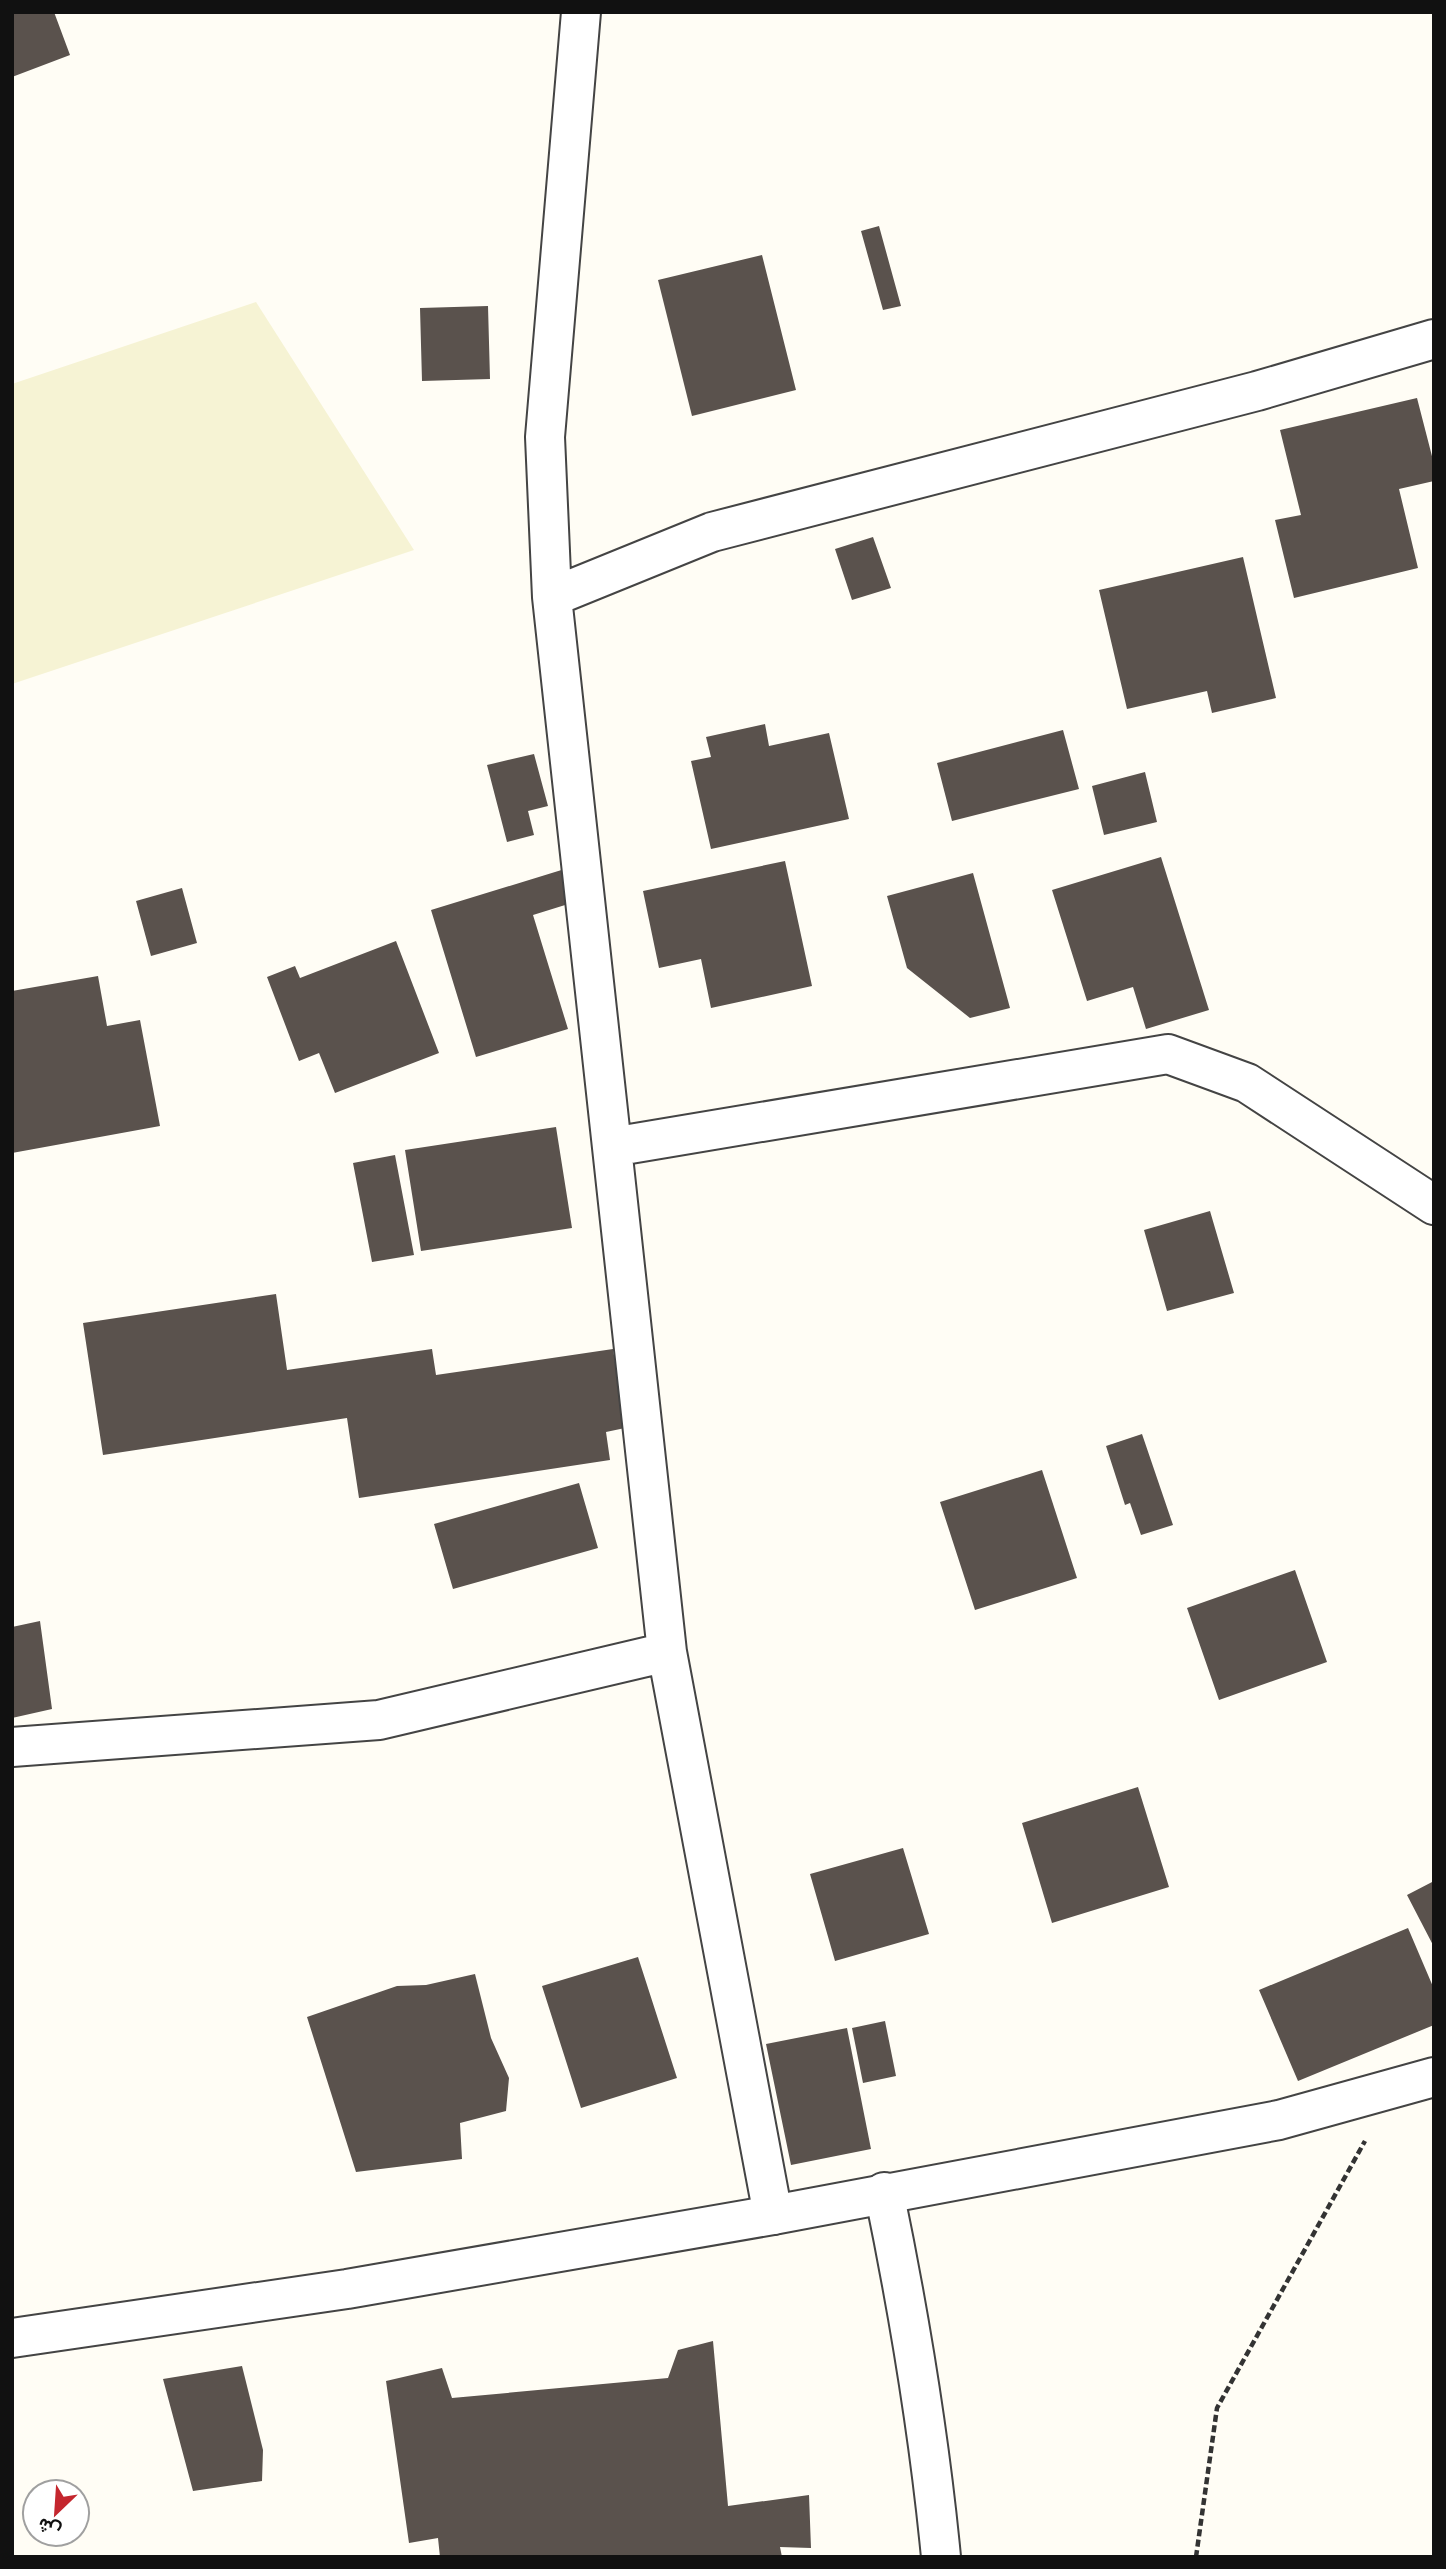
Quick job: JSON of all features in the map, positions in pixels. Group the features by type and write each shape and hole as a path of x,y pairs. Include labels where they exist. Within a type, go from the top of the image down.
{"street":[{"path":"580,12 545,437 552,597 667,1652 773,2215"},
{"path":"552,597 712,532 1257,391 1434,339"},
{"path":"612,1147 1168,1054 1247,1083 1434,1205"},
{"path":"12,1747 379,1720 667,1652"},
{"path":"12,2338 346,2289 773,2215 884,2192 1279,2120 1434,2077"},
{"path":"884,2192 913,2333 930,2443 941,2557"}],"path":[{"path":"1196,2557 1217,2408 1395,2088"}],"shaded area":[{"path":"256,302 414,550 12,684 12,384"}],"building":[{"path":"12,12 54,12 70,55 12,77"},
{"path":"879,226 901,306 883,310 861,231"},
{"path":"762,255 796,390 692,416 658,280"},
{"path":"488,306 490,379 422,381 420,308"},
{"path":"1417,398 1434,464 1434,481 1399,489 1418,568 1294,598 1275,520 1301,515 1280,430"},
{"path":"873,537 891,588 852,600 835,549"},
{"path":"1243,557 1276,698 1212,713 1207,691 1127,709 1099,590"},
{"path":"765,724 769,746 829,733 849,819 711,849 691,761 711,757 706,737"},
{"path":"1063,730 1079,789 952,821 937,763"},
{"path":"534,754 548,806 528,811 534,835 507,842 487,765"},
{"path":"1145,772 1157,822 1104,835 1092,786"},
{"path":"1161,857 1209,1010 1146,1029 1133,987 1087,1001 1052,890"},
{"path":"785,861 812,986 711,1008 701,959 659,968 643,891"},
{"path":"568,868 578,901 533,915 568,1029 476,1057 431,910"},
{"path":"973,873 1010,1008 970,1018 907,968 887,896"},
{"path":"182,888 197,943 151,956 136,901"},
{"path":"396,941 439,1053 335,1093 319,1053 299,1061 267,977 295,966 300,978"},
{"path":"98,976 107,1026 140,1020 160,1126 12,1153 12,991"},
{"path":"556,1127 572,1228 421,1251 405,1150"},
{"path":"395,1155 414,1255 372,1262 353,1163"},
{"path":"1210,1211 1234,1293 1167,1311 1144,1230"},
{"path":"276,1294 287,1370 432,1349 436,1375 613,1349 625,1428 606,1432 610,1460 359,1498 347,1418 103,1455 83,1323"},
{"path":"1142,1434 1173,1525 1141,1535 1130,1503 1125,1505 1106,1446"},
{"path":"1042,1470 1077,1578 975,1610 940,1502"},
{"path":"579,1483 598,1548 453,1589 434,1524"},
{"path":"1295,1570 1327,1662 1219,1700 1187,1608"},
{"path":"40,1621 52,1709 12,1718 12,1627"},
{"path":"1138,1787 1169,1887 1052,1923 1022,1823"},
{"path":"903,1848 929,1934 835,1961 810,1874"},
{"path":"1434,1881 1434,1947 1407,1895"},
{"path":"1408,1928 1434,1989 1434,2025 1298,2081 1259,1990"},
{"path":"638,1957 677,2078 581,2108 542,1986"},
{"path":"475,1974 491,2038 509,2078 506,2111 460,2123 462,2159 356,2172 307,2017 397,1986 426,1985"},
{"path":"885,2021 896,2076 863,2083 852,2028"},
{"path":"847,2028 871,2149 791,2165 766,2044"},
{"path":"713,2341 728,2506 809,2495 811,2548 780,2547 782,2557 440,2557 438,2538 409,2543 386,2381 442,2368 452,2398 668,2378 678,2350"},
{"path":"242,2366 263,2450 262,2481 193,2491 163,2379"}]}
